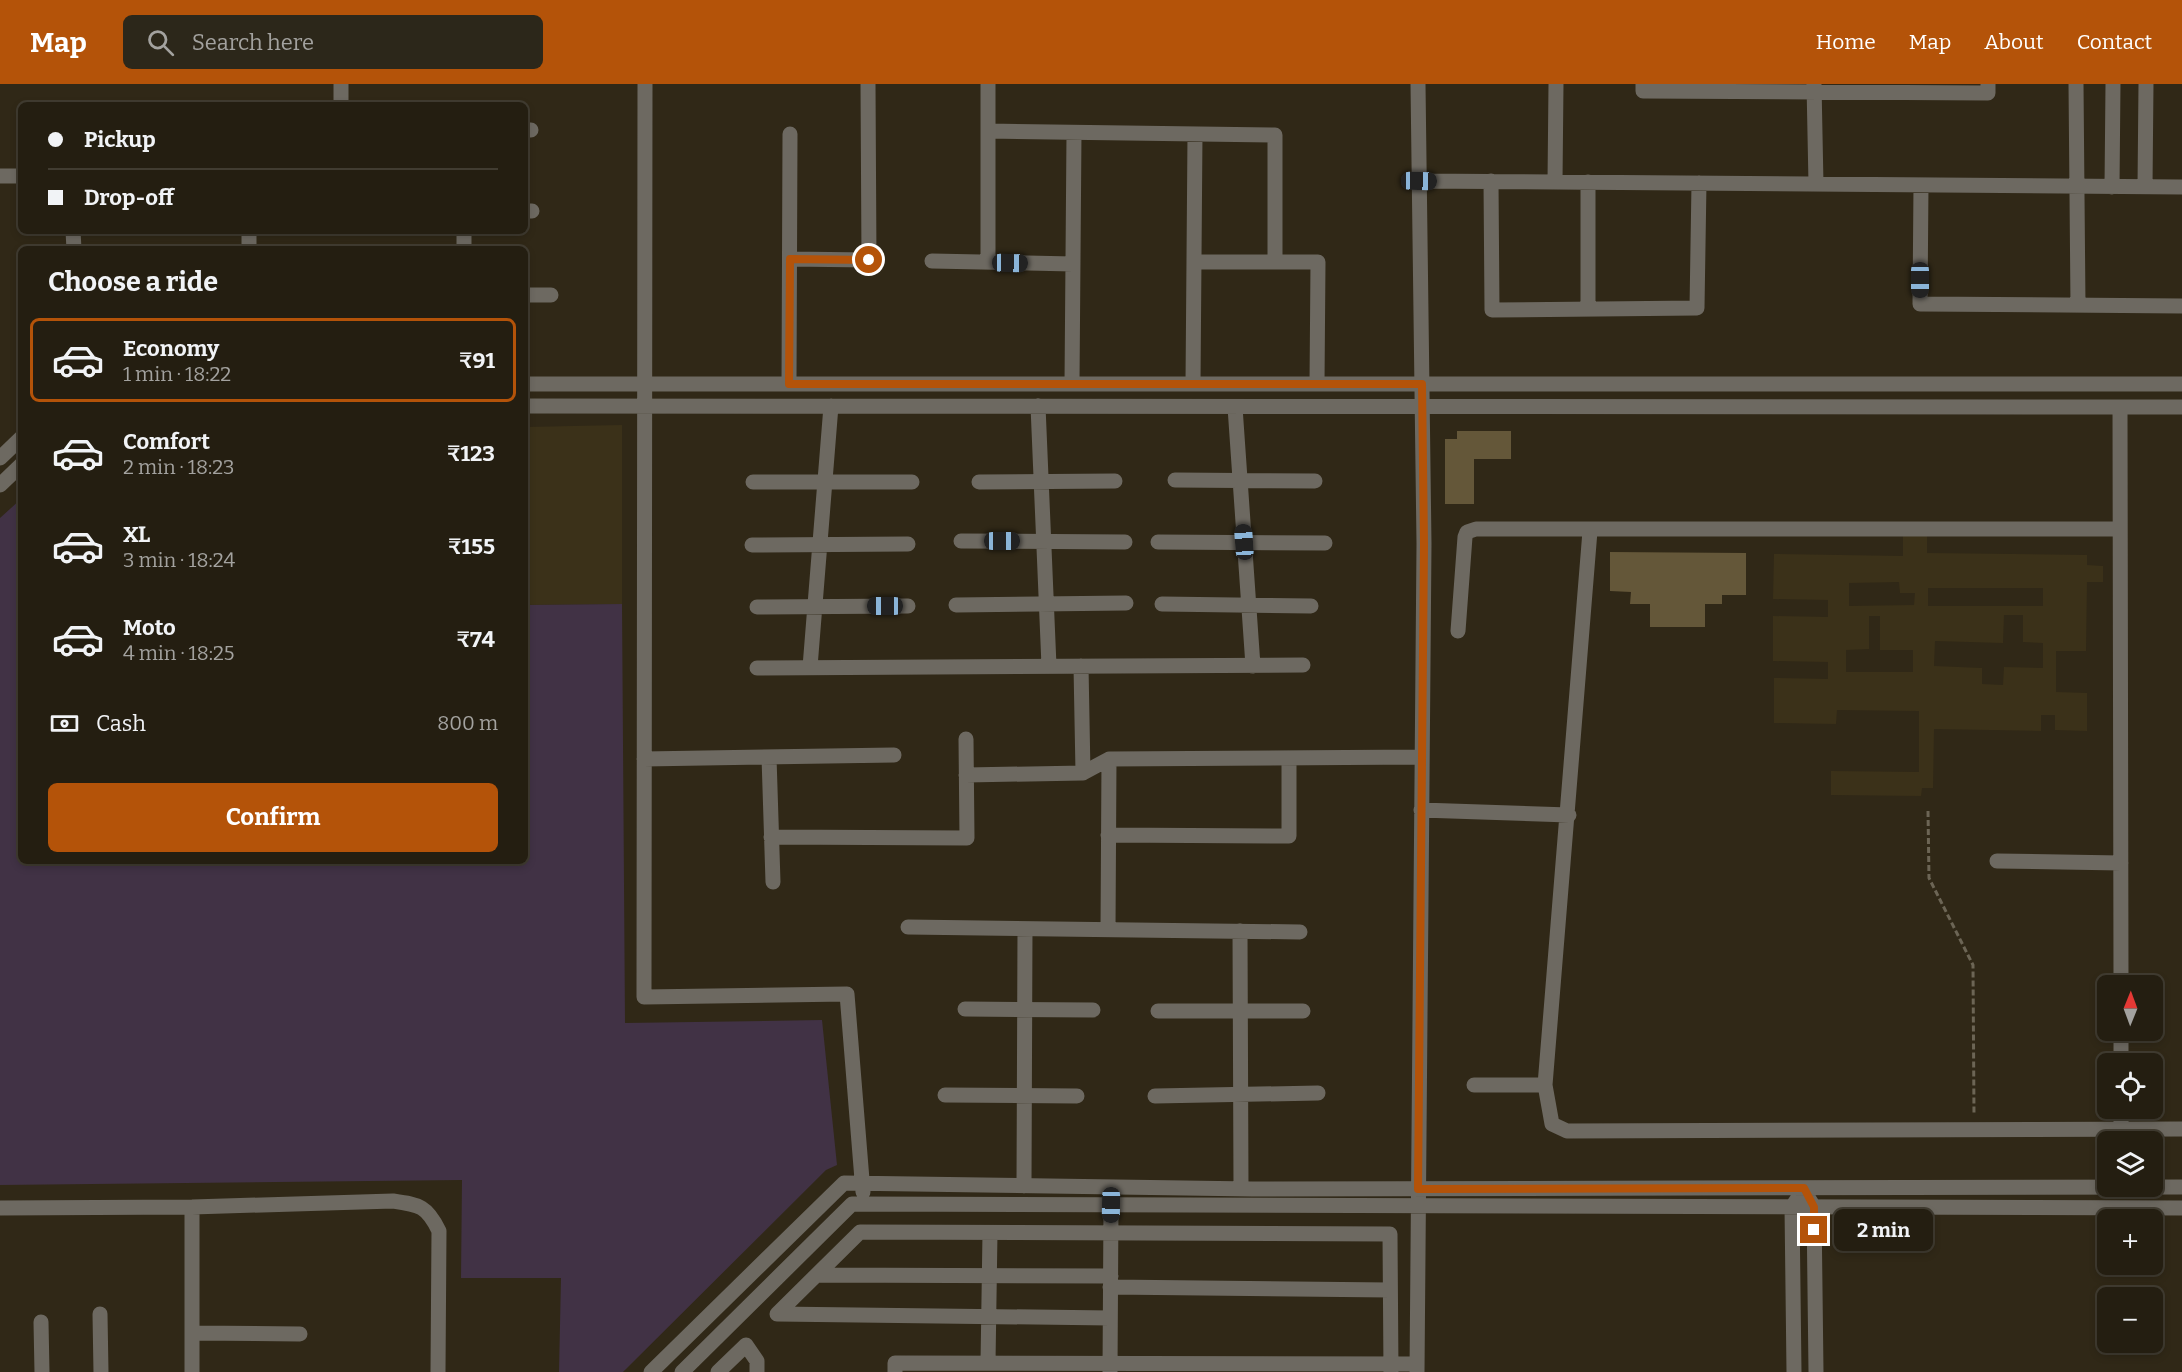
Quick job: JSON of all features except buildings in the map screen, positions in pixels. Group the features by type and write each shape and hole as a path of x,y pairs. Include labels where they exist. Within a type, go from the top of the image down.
{"street":[{"path":"341,84 341,102"},
{"path":"645,84 644,997 847,994 864,1204"},
{"path":"790,259 869,260 868,84"},
{"path":"988,84 988,262"},
{"path":"895,1367 988,1363 1031,1367 1110,1368 1417,1368 1422,757 1422,384 1418,84"},
{"path":"1555,182 1556,84"},
{"path":"1643,84 1643,91 1814,88 1988,93 1988,84"},
{"path":"2076,84 2075,186 2078,305"},
{"path":"2112,187 2113,84"},
{"path":"2145,187 2146,84"},
{"path":"1814,88 1816,184"},
{"path":"988,131 1275,135 1275,262"},
{"path":"1072,384 1074,133"},
{"path":"789,384 790,134"},
{"path":"1193,384 1195,134"},
{"path":"0,176 18,176"},
{"path":"1419,181 2182,187"},
{"path":"1491,182 1492,310 1697,308 1699,183"},
{"path":"1588,182 1588,309"},
{"path":"1921,185 1920,304 2182,306"},
{"path":"932,261 1073,264"},
{"path":"1194,262 1318,262 1317,384"},
{"path":"528,295 551,295"},
{"path":"528,384 2182,384"},
{"path":"528,406 2182,407"},
{"path":"810,668 831,406"},
{"path":"1038,406 1049,666"},
{"path":"1235,407 1253,666"},
{"path":"2120,407 2121,975"},
{"path":"0,458 18,441"},
{"path":"0,485 18,468"},
{"path":"1175,480 1315,481"},
{"path":"979,482 1115,481"},
{"path":"753,482 912,482"},
{"path":"1458,631 1467,532 1476,529 1590,531 2120,529"},
{"path":"1590,531 1569,815 1545,1086 1552,1124 1567,1131 2182,1128"},
{"path":"961,541 1125,542"},
{"path":"1158,542 1325,543"},
{"path":"752,545 908,544"},
{"path":"956,605 1126,603"},
{"path":"1162,604 1311,606"},
{"path":"757,607 908,606"},
{"path":"1081,666 1083,773"},
{"path":"757,668 1303,666"},
{"path":"771,837 967,838 966,740"},
{"path":"644,759 894,755"},
{"path":"769,757 773,882"},
{"path":"966,775 1083,773 1108,759 1422,757"},
{"path":"1108,836 1289,836 1289,758"},
{"path":"1108,759 1108,930"},
{"path":"1421,810 1569,815"},
{"path":"1997,861 2121,863"},
{"path":"908,927 1300,932"},
{"path":"1024,1186 1025,929"},
{"path":"1240,931 1242,1189"},
{"path":"965,1009 1093,1010"},
{"path":"1158,1011 1303,1011"},
{"path":"1474,1084 1545,1086"},
{"path":"1155,1096 1318,1093"},
{"path":"945,1095 1077,1096"},
{"path":"2121,1119 2121,1130"},
{"path":"651,1372 844,1184 1242,1189 2182,1187"},
{"path":"1794,1372 1792,1207 1804,1188"},
{"path":"1804,1188 1814,1207 1816,1372"},
{"path":"0,1208 192,1207 393,1201 417,1205 430,1213 439,1231 438,1372"},
{"path":"681,1372 852,1204 2182,1208"},
{"path":"1110,1368 1111,1205"},
{"path":"192,1207 192,1372"},
{"path":"1110,1318 777,1314 860,1232 1390,1234 1390,1368"},
{"path":"988,1363 990,1233"},
{"path":"817,1275 990,1276 1390,1290"},
{"path":"100,1314 101,1372"},
{"path":"41,1322 42,1372"},
{"path":"192,1333 300,1334"},
{"path":"718,1372 746,1345 757,1361 757,1372"}],"path":[{"path":"1928,811 1929,878 1973,965 1974,1128"}],"shaded area":[{"path":"622,425 622,604 528,605 528,427"},
{"path":"18,502 18,864 528,864 528,605 622,604 625,1023 822,1020 837,1165 826,1170 623,1372 559,1372 561,1278 461,1278 462,1180 0,1185 0,518"},
{"path":"1903,535 1927,536 1927,553 2087,555 2087,565 2103,566 2103,582 2087,582 2086,651 2056,651 2056,692 2087,693 2087,731 2055,730 2055,715 2041,715 2041,731 1934,729 1933,788 1922,788 1921,796 1831,795 1831,771 1919,772 1919,711 1837,710 1836,724 1774,723 1774,678 1828,679 1828,662 1773,661 1773,616 1828,617 1828,600 1773,599 1774,554 1903,556","holes":["1899,582 1900,593 1915,593 1914,605 1849,606 1849,583","1928,588 2043,588 2043,606 1928,606","2004,615 2023,615 2023,642 2043,643 2043,668 2004,667 2003,685 1982,684 1982,668 1934,666 1935,641 2003,643","1869,616 1880,616 1880,650 1913,650 1913,672 1846,672 1846,650 1869,649"]}],"route":[{"path":"869,260 790,259 789,384 1422,384 1424,544 1418,1189 1804,1188 1814,1207 1814,1230"}]}
